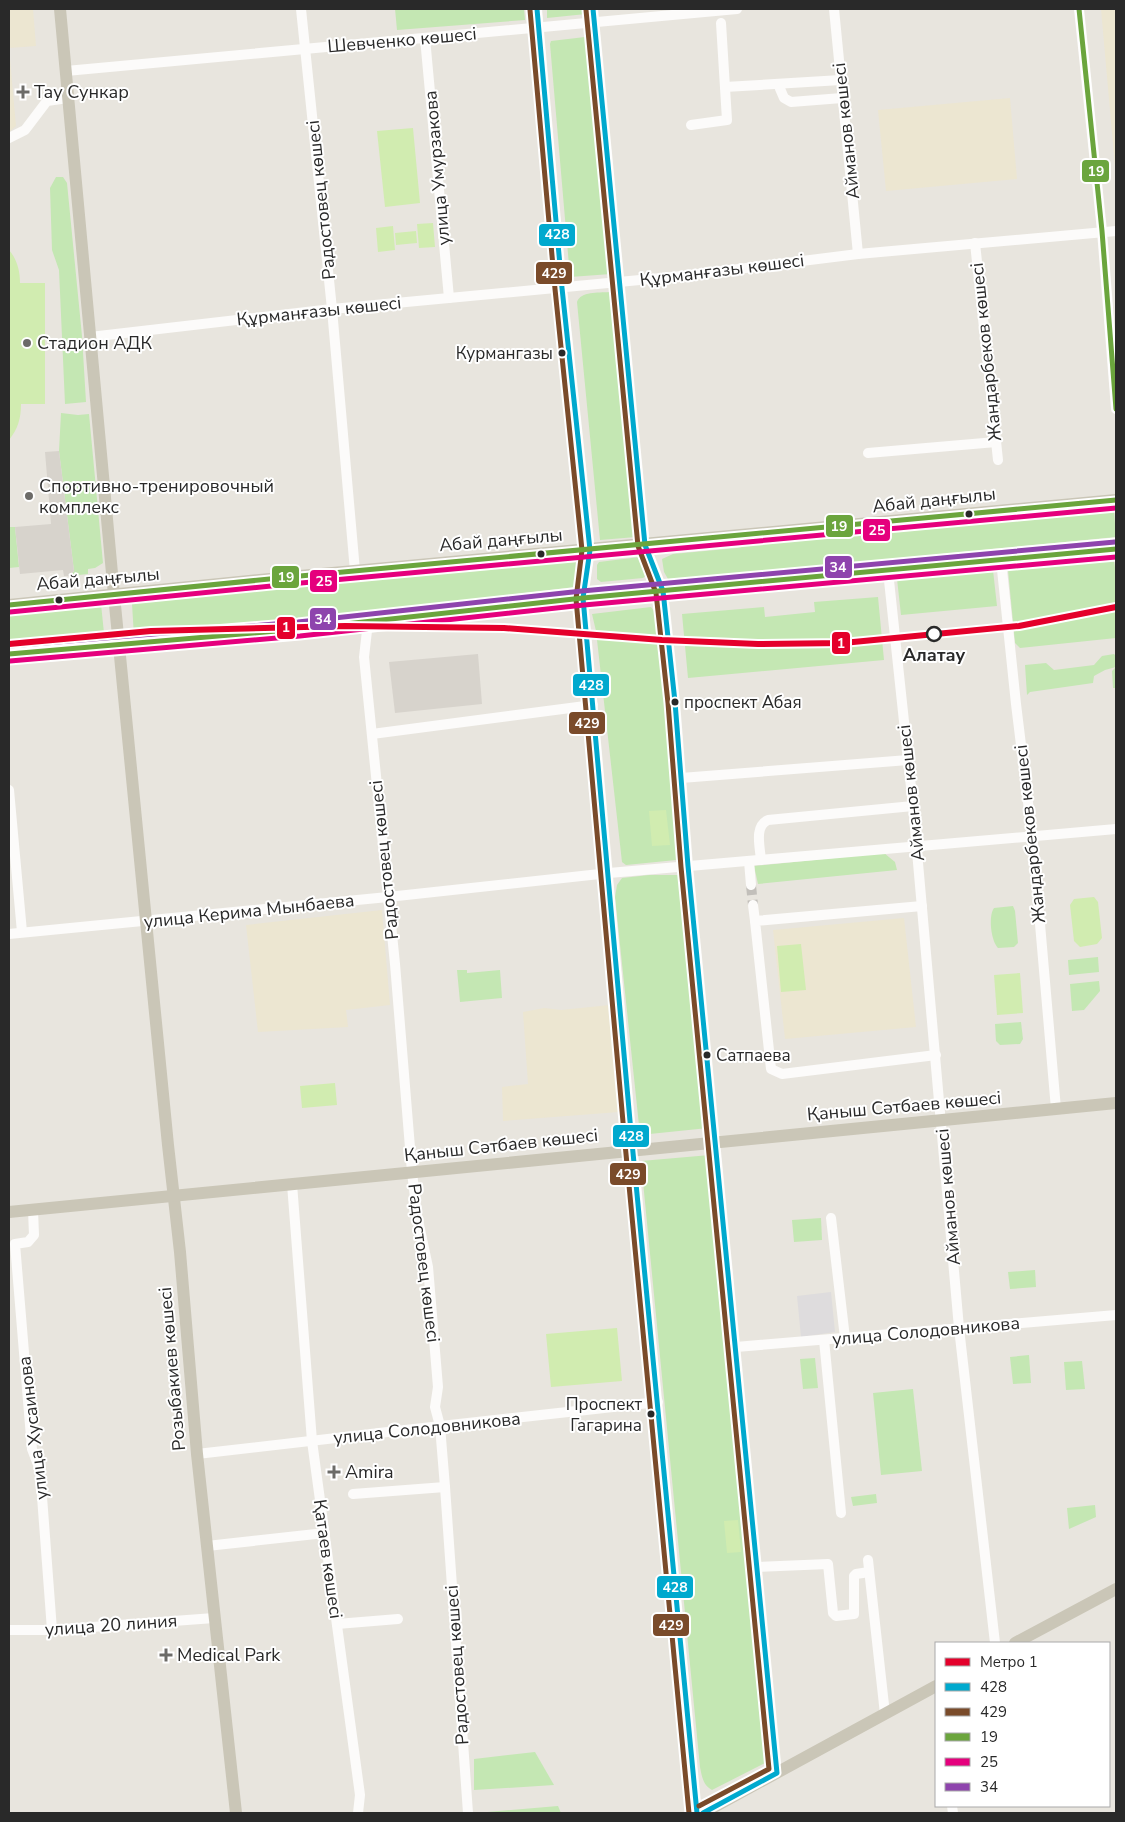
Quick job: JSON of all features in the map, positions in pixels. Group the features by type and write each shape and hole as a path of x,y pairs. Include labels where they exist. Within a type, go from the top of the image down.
{"main road":[{"path":"60,9 120,645"},
{"name":"Абай даңғылы","path":"9,605 1116,500"},
{"path":"9,654 368,622 583,598 1116,548"},
{"name":"Розыбакиев көшесі","path":"120,645 174,1196 197,1454 236,1813"},
{"name":"Қаныш Сәтбаев көшесі","path":"9,1212 1116,1103"},
{"path":"1018,1642 1116,1589"},
{"path":"702,1813 935,1687"}],"street":[{"name":"Радостовец көшесі","path":"301,9 332,309 355,571"},
{"path":"537,9 562,288 590,550 583,598 633,1150 697,1813"},
{"path":"593,9 645,545 663,591 682,778 688,866 777,1773"},
{"name":"Шевченко көшесі","path":"66,71 737,9"},
{"name":"Айманов көшесі","path":"834,9 858,254"},
{"path":"1078,9 1102,231 1116,409"},
{"path":"691,126 726,120 726,87 721,23"},
{"name":"улица Умурзакова","path":"425,38 449,298"},
{"path":"726,87 841,80"},
{"path":"778,84 784,98 791,102 842,98"},
{"path":"9,138 25,130 47,101 68,98"},
{"name":"Құрманғазы көшесі","path":"90,337 332,309 620,282 858,254 1116,231"},
{"name":"Жандарбеков көшесі","path":"974,244 998,460"},
{"path":"868,453 996,442"},
{"name":"Жандарбеков көшесі","path":"1001,560 1032,837 1056,1109"},
{"name":"Айманов көшесі","path":"888,570 917,847 959,1328 995,1642"},
{"name":"Радостовец көшесі","path":"368,622 364,657 388,897 412,1172 417,1215 428,1267 438,1386 436,1407 440,1426 446,1487 468,1813"},
{"path":"372,734 593,705"},
{"path":"682,778 908,760"},
{"path":"9,790 22,932"},
{"path":"761,860 759,828 762,823 768,820 913,806"},
{"name":"улица Керима Мынбаева","path":"9,934 388,897 609,873 1116,829"},
{"path":"748,861 751,885"},
{"path":"753,905 771,1069 782,1074 936,1054"},
{"path":"755,921 922,906"},
{"name":"Қатаев көшесі","path":"292,1184 312,1441 326,1533 360,1795 358,1813"},
{"name":"улица Хусаинова","path":"32,1210 34,1235 28,1242 15,1244 32,1449 40,1470 52,1630"},
{"path":"830,1218 845,1338"},
{"name":"улица Солодовникова","path":"736,1347 1116,1315"},
{"path":"824,1340 841,1513"},
{"name":"улица Солодовникова","path":"197,1454 658,1402"},
{"path":"353,1494 446,1487"},
{"path":"207,1546 326,1533"},
{"path":"868,1560 885,1714"},
{"path":"757,1567 828,1564 832,1613 836,1616 854,1614 854,1576 870,1572"},
{"name":"улица 20 линия","path":"9,1630 52,1630 214,1618"},
{"path":"337,1624 398,1619"}],"shaded area":[{"path":"9,9 33,9 36,46 9,48"},
{"path":"1101,9 1116,9 1116,178"},
{"path":"9,48 16,126 9,132"},
{"path":"1010,98 1017,179 886,191 878,110"},
{"path":"59,451 74,571 70,576 64,576 63,570 20,574 15,527 51,524 45,452"},
{"path":"478,654 482,704 395,713 389,662"},
{"path":"382,910 390,1005 346,1010 348,1027 258,1032 246,925"},
{"path":"904,918 916,1027 785,1039 773,930"},
{"path":"610,1005 619,1112 503,1121 502,1087 528,1084 523,1012 544,1008 561,1010"},
{"path":"831,1292 835,1332 801,1337 797,1296"}],"green space":[{"path":"395,9 524,9 525,20 397,30"},
{"path":"547,9 585,9 586,14 547,18"},
{"path":"585,37 588,41 611,274 570,277 550,44 551,41"},
{"path":"413,128 420,203 385,207 377,131"},
{"path":"56,177 63,177 67,183 82,336 86,402 65,404 59,270 52,250 50,188"},
{"path":"433,223 435,247 419,248 417,224"},
{"path":"393,226 395,250 378,252 376,228"},
{"path":"416,231 417,243 396,245 395,233"},
{"name":"Стадион АДК","path":"9,250 18,265 20,283 45,283 45,404 21,404 15,432 9,440"},
{"path":"609,292 614,295 636,537 600,540 577,302 579,298 586,294"},
{"path":"61,413 89,414 103,563 95,568 88,569 88,574 70,576 74,571 59,451"},
{"path":"1114,510 1116,537 675,580 668,579 664,572 662,559 673,554 737,548 771,541"},
{"path":"9,527 15,527 19,567 9,568"},
{"path":"576,556 581,559 582,570 581,577 575,587 244,627 134,636 132,604"},
{"path":"640,557 647,560 648,574 643,578 601,582 597,579 597,565 599,562"},
{"path":"1114,560 1116,575 1116,638 1020,648 1015,643 1008,570"},
{"path":"993,570 997,606 901,615 897,579"},
{"path":"878,597 884,660 688,678 682,614 764,607 765,617 815,612 814,602"},
{"path":"101,604 104,633 9,644 9,614"},
{"path":"651,607 657,615 666,678 679,858 676,860 626,865 622,862 596,631 592,614"},
{"path":"1114,654 1116,656 1116,667 1094,676 1093,683 1030,692 1027,695 1025,665 1046,663 1054,670 1094,665 1102,656"},
{"path":"1116,667 1116,688 1113,688 1112,671"},
{"path":"666,810 670,845 652,846 649,811"},
{"path":"884,853 895,862 897,870 758,884 754,866"},
{"path":"649,875 677,875 683,877 708,1128 640,1135 615,897 617,885 622,878"},
{"path":"1094,897 1098,902 1102,938 1097,944 1080,947 1074,941 1070,905 1074,899"},
{"path":"1013,906 1018,943 1014,947 998,948 992,934 992,912 994,908"},
{"path":"801,944 806,990 781,992 777,946"},
{"path":"1098,957 1099,972 1069,975 1068,960"},
{"path":"457,970 467,970 467,973 500,970 502,998 460,1002"},
{"path":"1020,973 1023,1013 997,1015 994,975"},
{"path":"1099,981 1100,991 1084,1010 1072,1011 1070,984"},
{"path":"1021,1022 1023,1039 1020,1044 1000,1045 996,1041 995,1024"},
{"path":"335,1083 337,1105 302,1108 300,1086"},
{"path":"710,1155 769,1743 769,1758 765,1763 712,1790 705,1783 700,1767 641,1161"},
{"path":"821,1218 822,1240 794,1242 792,1220"},
{"path":"1035,1270 1036,1287 1010,1289 1008,1272"},
{"path":"617,1328 622,1381 551,1387 546,1334"},
{"path":"1029,1355 1031,1383 1013,1384 1010,1357"},
{"path":"815,1358 818,1388 803,1389 800,1359"},
{"path":"1082,1361 1085,1389 1066,1390 1064,1362"},
{"path":"913,1389 922,1471 881,1475 873,1393"},
{"path":"876,1494 877,1503 853,1506 851,1497"},
{"path":"1095,1505 1096,1517 1069,1529 1067,1508"},
{"path":"738,1520 741,1552 727,1553 724,1521"},
{"path":"535,1752 554,1785 474,1790 474,1759"},
{"path":"558,1806 561,1813 476,1813"}],"tunnel":[{"path":"751,885 753,905"}],"metro line":[{"name":"1","path":"9,644 151,631 345,626 504,628 662,640 758,644 843,643 1019,626 1116,607"}],"transit line":[{"name":"428","path":"537,9 562,288 590,550 583,598 631,1132 697,1813"},
{"name":"428","path":"593,9 645,545 663,591 675,702 688,866 777,1773 703,1813"},
{"name":"19","path":"1079,9 1102,231 1116,409"},
{"name":"429","path":"530,10 555,289 582,550 576,599 624,1133 689,1813"},
{"name":"429","path":"586,10 638,546 656,593 668,703 681,867 769,1769 699,1806"},
{"name":"19","path":"9,605 1116,500"},
{"name":"25","path":"10,612 301,583 1116,508"},
{"name":"34","path":"9,646 298,622 582,591 1115,542"},
{"name":"19","path":"9,654 299,629 583,598 1116,549"},
{"name":"25","path":"10,661 300,636 584,605 1116,557"}],"place":[{"name":"Тау Сункар","path":"23,92"},
{"name":"Стадион АДК","path":"27,343"},
{"name":"Курмангазы","path":"562,353"},
{"name":"Спортивно-тренировочный комплекс","path":"29,496"},
{"name":"Алатау","path":"934,634"},
{"name":"проспект Абая","path":"675,702"},
{"name":"Сатпаева","path":"707,1055"},
{"name":"Проспект Гагарина","path":"651,1414"},
{"name":"Amira","path":"334,1472"},
{"name":"Medical Park","path":"166,1655"}]}
